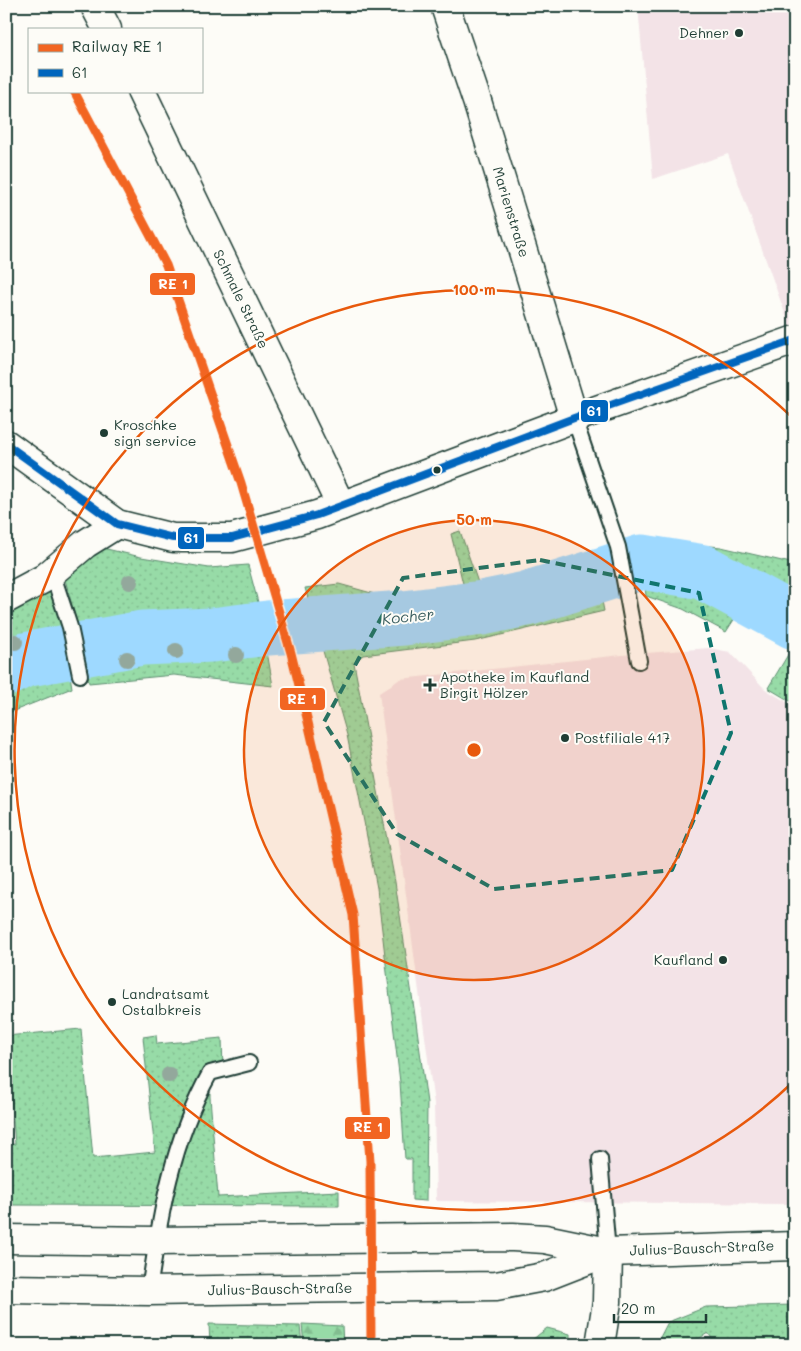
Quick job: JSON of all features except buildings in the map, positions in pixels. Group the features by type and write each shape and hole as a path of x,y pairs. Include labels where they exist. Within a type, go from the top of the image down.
{"street":[{"path":"95,6 106,28"},
{"name":"Marienstraße","path":"445,6 477,100 574,418"},
{"name":"Schmale Straße","path":"141,92 341,506"},
{"path":"6,444 117,524 173,538 232,538 308,518 574,418 795,340"},
{"path":"6,599 44,578 85,544 117,524"},
{"name":"Julius-Bausch-Straße","path":"6,1239 156,1242 513,1237 545,1239 608,1252 795,1246"},
{"path":"600,1345 607,1302 608,1252"},
{"name":"Julius-Bausch-Straße","path":"6,1289 149,1291 496,1286 544,1277 608,1252"}],"lane":[{"path":"574,418 618,547 639,662"},
{"path":"52,572 70,627 80,675"},
{"path":"149,1291 156,1242 177,1148 195,1100 210,1073 249,1063"},
{"path":"600,1159 608,1252"}],"highlighted area":[{"path":"540,560 699,593 731,733 672,870 494,889 397,834 324,722 403,578"}],"shaded area":[{"path":"638,6 795,6 795,332 792,333 728,154 653,179"},
{"path":"709,648 730,652 765,689 795,707 795,1204 436,1201 434,1104 379,693 400,679 622,655"}],"green space":[{"path":"460,531 482,594 593,556 604,611 475,641 363,655 354,663 395,882 427,1103 426,1201 412,1200 412,1159 405,1159 400,1082 377,888 347,735 305,588 339,584 393,599 464,588 451,534"},
{"path":"639,539 721,547 795,564 795,633 746,601 726,632 683,609 646,596"},
{"path":"85,544 141,557 209,568 248,565 259,606 273,686 174,675 89,683 78,627 61,565"},
{"path":"45,578 63,630 72,688 6,714 6,599"},
{"path":"795,643 795,704 768,688"},
{"path":"81,1029 93,1158 155,1152 143,1037 156,1035 157,1044 222,1038 223,1070 210,1073 210,1097 218,1197 339,1191 339,1206 6,1205 6,1145 15,1144 6,1036"},
{"path":"795,1305 795,1338 786,1345 717,1345 708,1333 688,1345 656,1345 668,1322 706,1307"},
{"path":"209,1324 300,1326 302,1345 210,1345"},
{"path":"302,1324 342,1326 343,1345 304,1345"},
{"path":"547,1328 570,1334 570,1345 532,1345 532,1340"}],"waterway":[{"name":"Kocher","path":"6,669 24,660 142,638 212,635 268,628 404,618 482,608 526,599 642,562 703,572 795,622"}],"transit line":[{"path":"75,92 166,265 241,483 291,653 307,718 353,915 370,1161 371,1345"},
{"name":"61","path":"6,444 117,524 173,538 232,538 317,515 574,418 795,340"}],"place":[{"name":"Dehner","path":"739,33"},
{"name":"Kroschke sign service","path":"104,433"},
{"name":"Apotheke im Kaufland Birgit Hölzer","path":"430,685"},
{"name":"Postfiliale 417","path":"565,738"},
{"name":"Kaufland","path":"723,960"},
{"name":"Landratsamt Ostalbkreis","path":"112,1002"}]}
